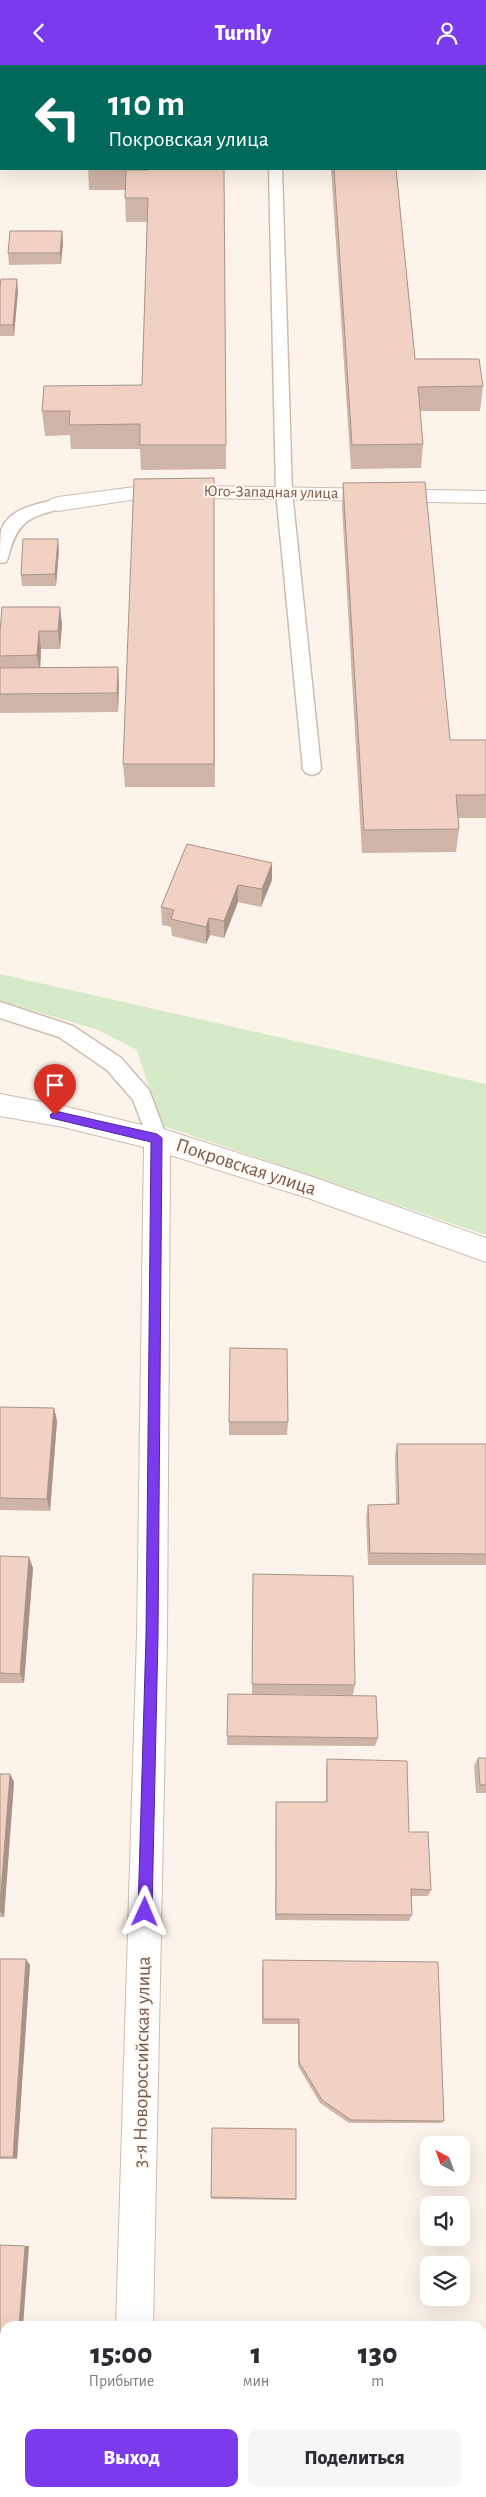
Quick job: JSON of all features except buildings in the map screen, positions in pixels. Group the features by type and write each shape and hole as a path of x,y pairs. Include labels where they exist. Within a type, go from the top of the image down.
{"street":[{"name":"Юго-Западная улица","path":"58,504 150,491 486,497"},
{"name":"Покровская улица","path":"0,1105 38,1111 157,1138 319,1191 486,1250"},
{"name":"3-я Новороссийская улица","path":"135,2321 152,1635 157,1138"}],"lane":[{"path":"275,170 284,492 312,769"},
{"path":"0,558 5,534 18,518 58,504"},
{"path":"0,1010 66,1031 114,1064 142,1096 157,1138"}],"green space":[{"path":"0,974 486,1084 486,1235 161,1125 137,1050 96,1029 0,1001"}],"route":[{"path":"55,1115 157,1138 152,1635 145,1912"}]}
